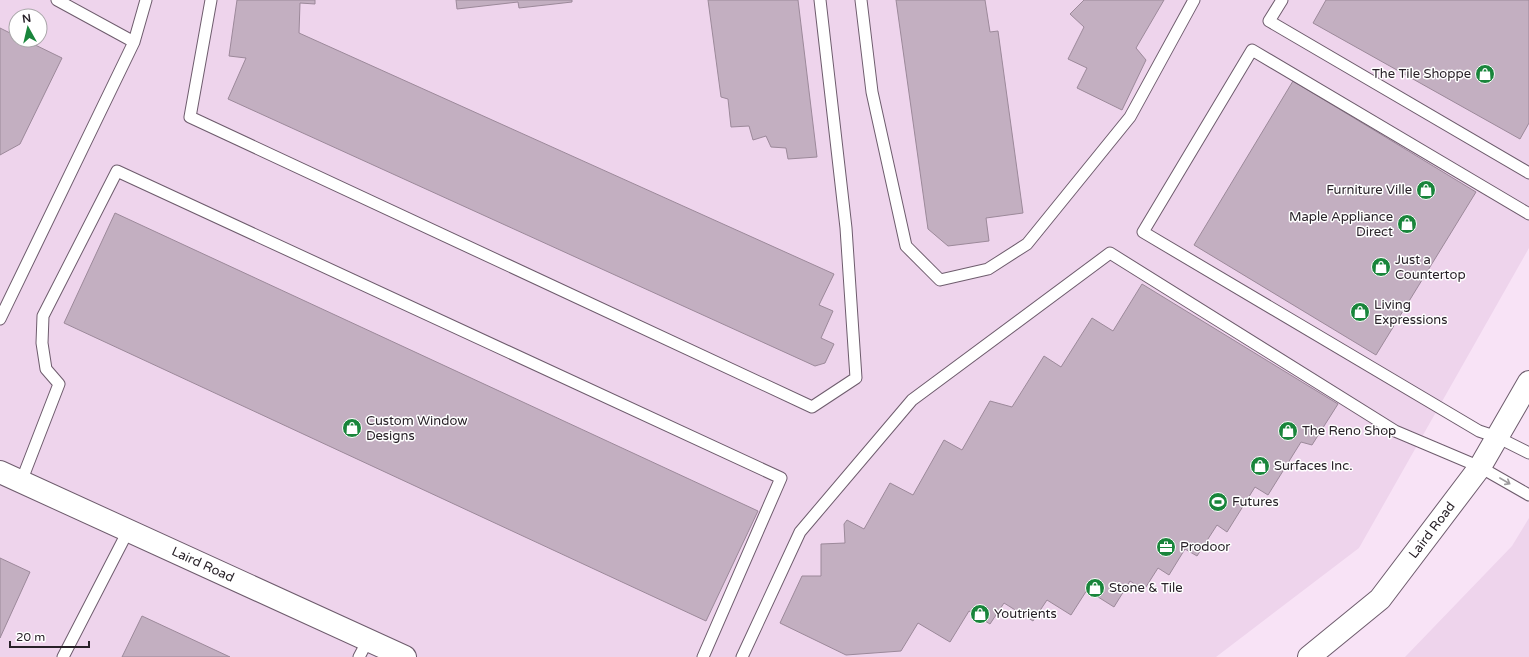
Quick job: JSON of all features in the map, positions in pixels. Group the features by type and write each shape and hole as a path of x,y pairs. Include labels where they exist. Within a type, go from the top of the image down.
{"street":[{"name":"Laird Road","path":"1309,657 1380,599 1480,467 1529,382"},
{"name":"Laird Road","path":"0,472 128,531 363,648 405,657"}],"lane":[{"path":"57,0 134,42"},
{"path":"0,320 134,42 146,0"},
{"path":"211,0 190,117 812,407 856,378 846,228 820,0"},
{"path":"861,0 872,92 906,246 940,280 988,269 1027,244 1130,117 1194,0"},
{"path":"1282,0 1269,22 1529,173"},
{"path":"1529,214 1252,50 1143,232 1479,431 1497,437 1529,453"},
{"path":"21,482 59,384 46,369 42,343 43,316 117,171 781,478 703,657"},
{"path":"742,657 800,532 912,400 1110,253 1396,432 1480,467 1529,495"},
{"path":"62,657 128,531"}],"shaded area":[{"path":"0,0 1529,0 1529,248 1359,548 1216,657 0,657"},
{"path":"1529,518 1529,657 1405,657 1512,546"}],"building":[{"path":"237,0 315,0 315,4 300,3 299,33 834,274 819,305 833,311 821,338 834,344 825,363 815,366 228,99 246,58 229,56"},
{"path":"456,0 572,0 572,2 519,8 518,2 457,9"},
{"path":"708,0 798,0 817,157 788,159 786,148 771,147 766,136 753,140 749,126 731,127 728,99 721,97"},
{"path":"896,0 985,0 990,32 998,31 1023,213 986,218 989,241 948,246 928,229"},
{"path":"1084,0 1164,0 1136,48 1146,60 1122,110 1077,88 1087,68 1068,59 1084,27 1070,14"},
{"path":"1326,0 1529,0 1529,123 1520,139 1313,23"},
{"path":"0,28 8,32 8,48 41,48 62,58 20,144 0,155"},
{"path":"1293,81 1476,192 1376,355 1194,245"},
{"path":"115,213 758,511 706,621 64,323"},
{"path":"1142,284 1338,404 1312,445 1301,442 1268,495 1255,487 1227,532 1217,525 1197,556 1185,549 1169,575 1158,568 1144,590 1130,581 1114,607 1087,590 1071,615 1047,600 1033,621 1004,603 990,624 969,611 950,642 918,623 901,651 846,655 780,623 802,576 821,576 821,544 845,543 844,524 847,520 864,529 890,483 913,495 944,440 962,450 990,401 1012,407 1044,356 1061,367 1092,318 1113,331"},
{"path":"0,558 30,572 0,638"},
{"path":"142,616 230,657 122,657"}],"place":[{"name":"The Tile Shoppe","path":"1485,74"},
{"name":"Furniture Ville","path":"1426,190"},
{"name":"Maple Appliance Direct","path":"1407,224"},
{"name":"Just a Countertop","path":"1381,267"},
{"name":"Living Expressions","path":"1360,312"},
{"name":"Custom Window Designs","path":"352,428"},
{"name":"The Reno Shop","path":"1288,431"},
{"name":"Surfaces Inc.","path":"1260,466"},
{"name":"Futures","path":"1218,502"},
{"name":"Prodoor","path":"1166,547"},
{"name":"Stone & Tile","path":"1095,588"},
{"name":"Youtrients","path":"980,614"}]}
